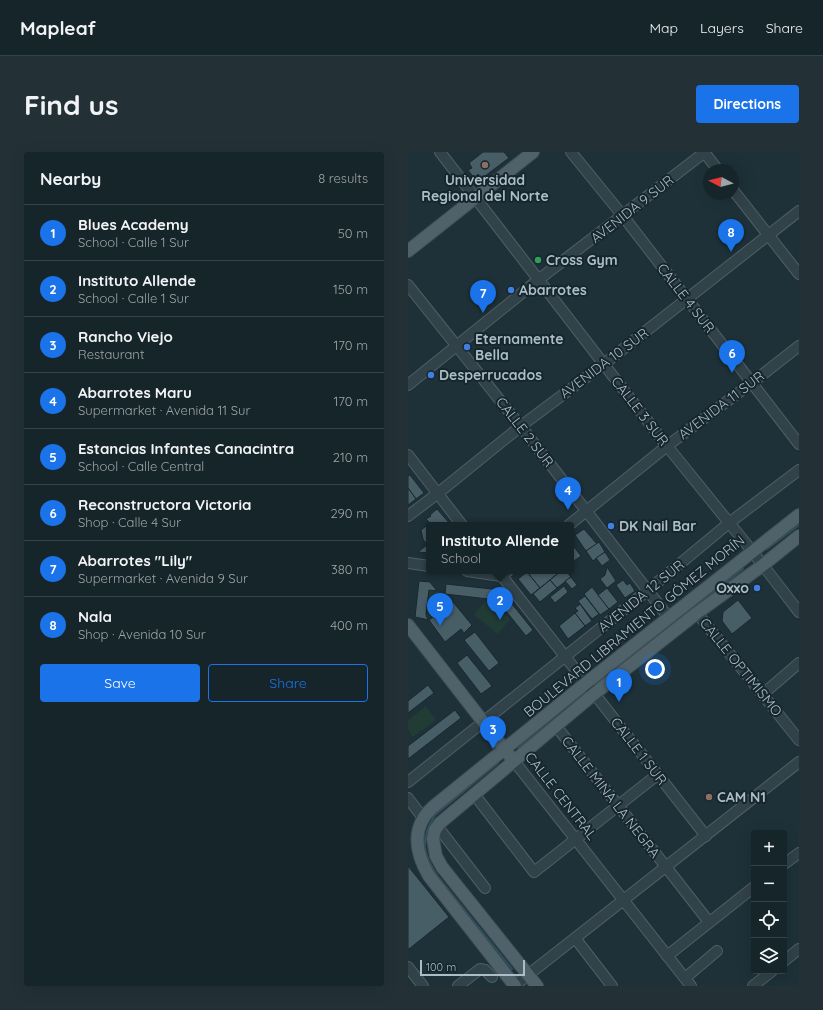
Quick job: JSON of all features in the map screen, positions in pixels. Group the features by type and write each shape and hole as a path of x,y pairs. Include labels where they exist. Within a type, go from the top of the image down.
{"main road":[{"path":"408,251 533,152"},
{"name":"BOULEVARD LIBRAMIENTO GÓMEZ MORÍN","path":"423,818 433,807 586,683 799,515"},
{"name":"BOULEVARD LIBRAMIENTO GÓMEZ MORÍN","path":"437,826 594,694 697,613 763,565 799,536"},
{"name":"CALLE CENTRAL","path":"408,625 482,722 514,761"},
{"path":"423,818 418,839 418,851 421,863 429,876 515,986"},
{"path":"437,826 433,839 436,856 442,866 537,986"}],"street":[{"name":"CALLE 3 SUR","path":"440,152 474,198 667,446 799,612"},
{"name":"CALLE 4 SUR","path":"571,152 623,216 799,444"},
{"name":"AVENIDA 9 SUR","path":"408,385 457,347 538,280 623,216 704,152"},
{"path":"704,152 713,164"},
{"path":"739,198 799,274"},
{"name":"AVENIDA 10 SUR","path":"408,516 521,426 604,364 799,211"},
{"name":"CALLE 2 SUR","path":"408,285 521,426 669,618"},
{"name":"AVENIDA 11 SUR","path":"573,522 667,446 799,346"},
{"path":"408,455 460,522"},
{"name":"AVENIDA 12 SUR","path":"408,782 647,591 729,523 799,470"},
{"path":"408,563 426,566"},
{"name":"CALLE 1 SUR","path":"503,574 594,694 706,836"},
{"name":"CALLE OPTIMISMO","path":"697,613 799,740"},
{"path":"763,694 799,663"},
{"name":"CALLE MINA LA NEGRA","path":"556,726 709,922"},
{"name":"CALLE CENTRAL","path":"514,761 688,982"},
{"path":"515,986 799,762"},
{"path":"474,794 534,872 657,775"},
{"path":"408,798 423,818"},
{"path":"437,826 485,888"},
{"path":"787,862 799,853"},
{"path":"667,956 751,889"},
{"path":"575,938 612,986"},
{"path":"787,959 799,949"},
{"path":"688,982 717,950"},
{"path":"408,967 423,986"},
{"path":"462,985 480,969 485,970 492,977"},
{"path":"752,986 768,974"}],"green space":[{"path":"429,590 440,591 449,604 430,619 427,618"},
{"path":"487,599 510,619 498,634 474,615"},
{"path":"426,706 436,720 413,737 408,730 408,720"}],"building":[{"name":"Universidad Regional del Norte","path":"483,152 504,152 509,158 481,179 478,174 474,178 468,170 472,168 469,163"},
{"path":"410,475 424,493 416,499 408,488 408,476"},
{"path":"408,488 416,499 408,505"},
{"path":"437,509 448,522 429,522 426,519 431,516 430,515"},
{"path":"426,526 426,544 423,539 421,530"},
{"path":"584,529 597,544 586,551 575,535"},
{"path":"599,542 605,552 593,561 586,551"},
{"path":"426,546 426,553 418,552"},
{"path":"574,547 581,556 574,561"},
{"path":"605,552 610,560 602,566 596,558"},
{"path":"607,567 616,581 607,588 600,579 605,575"},
{"path":"524,574 529,574 540,588 531,595 518,579"},
{"path":"529,574 557,574 540,588"},
{"path":"557,574 568,574 571,577 557,588 550,580"},
{"path":"571,577 577,585 572,589 565,581"},
{"path":"550,580 557,588 540,602 533,594"},
{"path":"623,580 627,585 630,583 635,591 625,598 616,585"},
{"path":"419,581 430,582 437,591 429,590 426,614 427,618 430,619 429,620 415,617"},
{"path":"446,584 501,590 504,594 497,600 445,594"},
{"path":"564,586 568,592 555,603 550,597"},
{"path":"592,587 609,609 600,615 584,594"},
{"path":"607,588 618,602 609,609 598,595"},
{"path":"504,594 533,630 526,636 497,600"},
{"path":"585,596 599,614 592,619 578,601"},
{"path":"738,600 752,618 732,634 722,621 723,612"},
{"path":"453,602 472,625 464,633 461,629 445,642 429,620"},
{"path":"580,604 592,621 585,626 575,613 578,611 575,608"},
{"path":"575,613 585,626 568,639 559,626"},
{"path":"475,632 499,663 489,671 464,640"},
{"path":"467,655 492,686 481,694 457,663"},
{"path":"428,685 434,693 408,713 408,701"},
{"path":"455,710 461,718 408,759 408,746"},
{"path":"408,866 449,917 409,949 408,948"}],"waterway":[{"path":"767,549 799,525"},
{"path":"599,682 743,569"},
{"path":"518,748 578,700"},
{"path":"498,763 435,815 427,832 425,847 429,862 439,878 512,969"}],"place":[{"name":"Universidad Regional del Norte","path":"485,165"},
{"name":"Nala","path":"731,252"},
{"name":"Cross Gym","path":"538,260"},
{"name":"Abarrotes","path":"511,290"},
{"name":"Abarrotes \"Lily\"","path":"483,313"},
{"name":"Eternamente Bella","path":"467,347"},
{"name":"Reconstructora Victoria","path":"732,373"},
{"name":"Desperrucados","path":"431,375"},
{"name":"Abarrotes Maru","path":"568,510"},
{"name":"DK Nail Bar","path":"611,526"},
{"name":"Oxxo","path":"757,588"},
{"name":"Instituto Allende","path":"500,620"},
{"name":"Estancias Infantes Canacintra","path":"440,626"},
{"name":"Blues Academy","path":"619,702"},
{"name":"Rancho Viejo","path":"493,749"},
{"name":"CAM N1","path":"709,797"}]}
